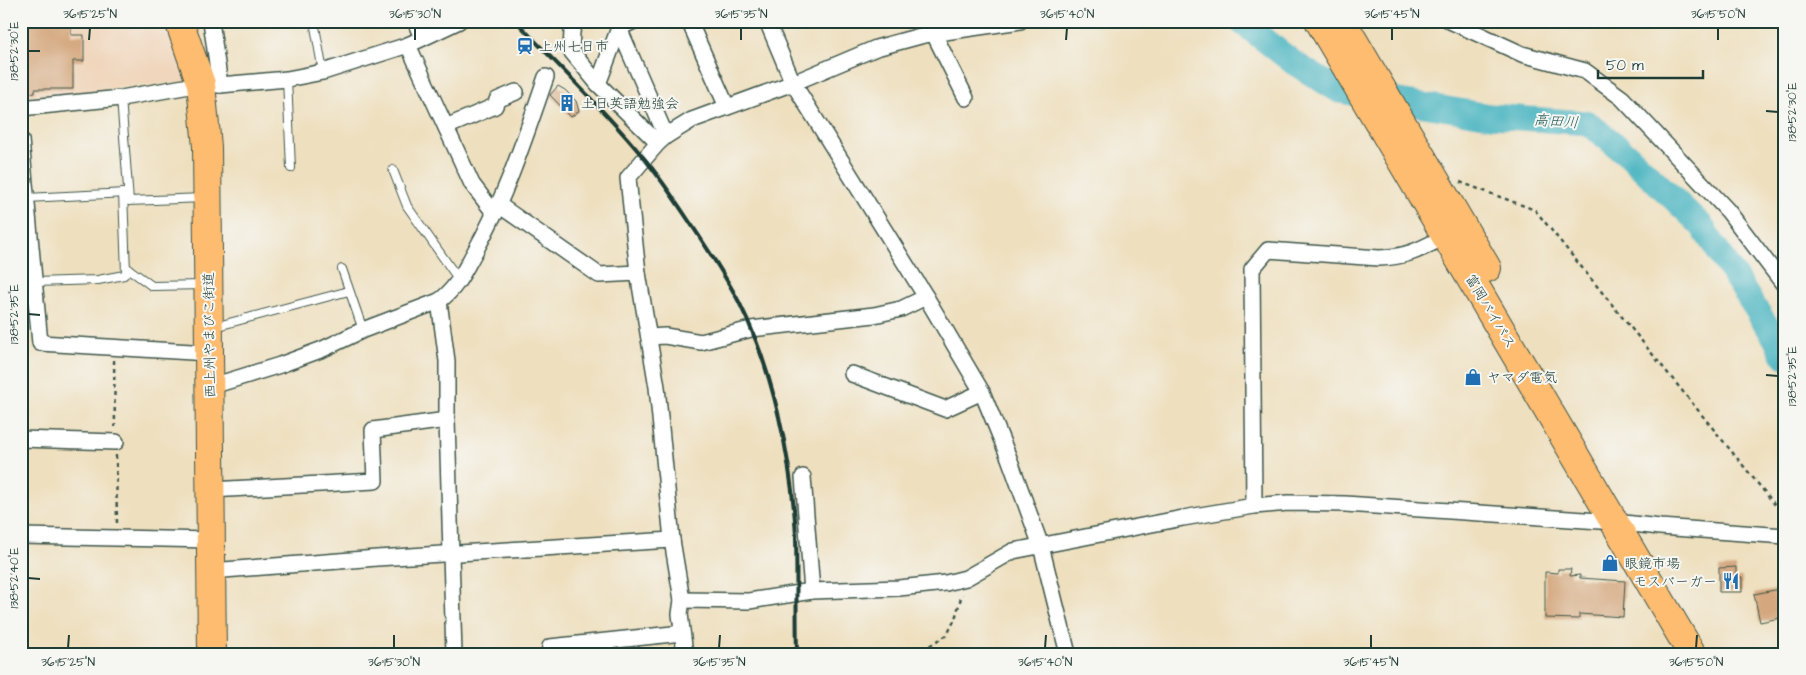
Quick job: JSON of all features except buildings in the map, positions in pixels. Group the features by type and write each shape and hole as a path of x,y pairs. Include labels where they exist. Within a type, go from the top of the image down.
{"highway":[{"name":"西上州やまびこ街道","path":"179,21 211,85 207,147 212,654"},
{"name":"富岡バイパス","path":"1319,21 1446,236 1625,523 1712,654"},
{"name":"富岡バイパス","path":"1342,21 1426,163 1625,523 1692,654"}],"street":[{"path":"211,21 211,85"},
{"path":"415,21 422,38"},
{"path":"21,108 122,98 211,85 287,79 323,72 408,45 459,21"},
{"path":"576,21 572,31 571,51 598,84 662,139"},
{"path":"598,84 619,28 634,21"},
{"path":"689,21 727,107"},
{"path":"767,21 793,83 926,297 982,392 1009,458 1041,546 1068,654"},
{"path":"684,654 680,614 682,600 672,540 656,387 638,273 628,178 662,139 692,120 793,83 876,48 924,35 983,24 1020,21"},
{"path":"1450,21 1522,54 1585,71 1622,98 1728,211 1785,286"},
{"path":"619,28 662,139"},
{"path":"934,34 966,98"},
{"path":"408,45 472,184 497,210 600,275 638,273"},
{"path":"209,387 324,349 363,330 439,301 450,292 459,280 497,210 546,77"},
{"path":"446,127 495,106 496,100 516,92"},
{"path":"21,140 30,279 40,343 209,341"},
{"path":"1254,506 1252,268 1268,250 1379,258 1396,257 1415,252 1446,236"},
{"path":"649,337 665,336 701,342 751,329 874,315 901,309 926,297"},
{"path":"439,301 447,361 454,654"},
{"path":"852,374 945,408 982,392"},
{"path":"210,490 375,480 373,430 447,420"},
{"path":"21,439 116,442"},
{"path":"803,477 812,591"},
{"path":"682,600 749,602 812,591 899,588 946,583 966,578 1013,551 1183,518 1254,506 1288,503 1345,504 1785,536"},
{"path":"21,536 211,540"},
{"path":"211,571 377,558 672,540"},
{"path":"549,654 550,646 682,632"}],"lane":[{"path":"314,21 323,72"},
{"path":"287,79 291,168"},
{"path":"30,279 98,280 124,275 126,272 126,193 122,98"},
{"path":"393,170 407,206 459,280"},
{"path":"126,193 129,201 208,198"},
{"path":"24,198 126,193"},
{"path":"126,267 152,286 208,285"},
{"path":"342,269 363,330"},
{"path":"209,341 349,290"}],"path":[{"path":"1426,163 1535,210 1785,517"},
{"path":"916,654 947,635 955,619 966,578"}],"shaded area":[{"path":"21,21 169,21 187,82 115,86 102,93 21,99"}],"waterway":[{"name":"高田川","path":"1240,21 1294,63 1339,91 1490,116 1588,123 1629,156 1701,225 1773,335 1785,357"}],"railway":[{"path":"516,21 613,122 655,172 721,270 751,328 762,356 779,416 790,477 796,536 797,654"}],"place":[{"name":"上州七日市","path":"525,46"},
{"name":"土日英語勉強会","path":"567,103"},
{"name":"ヤマダ電気","path":"1473,377"},
{"name":"眼鏡市場","path":"1610,563"},
{"name":"モスバーガー","path":"1731,581"}]}
